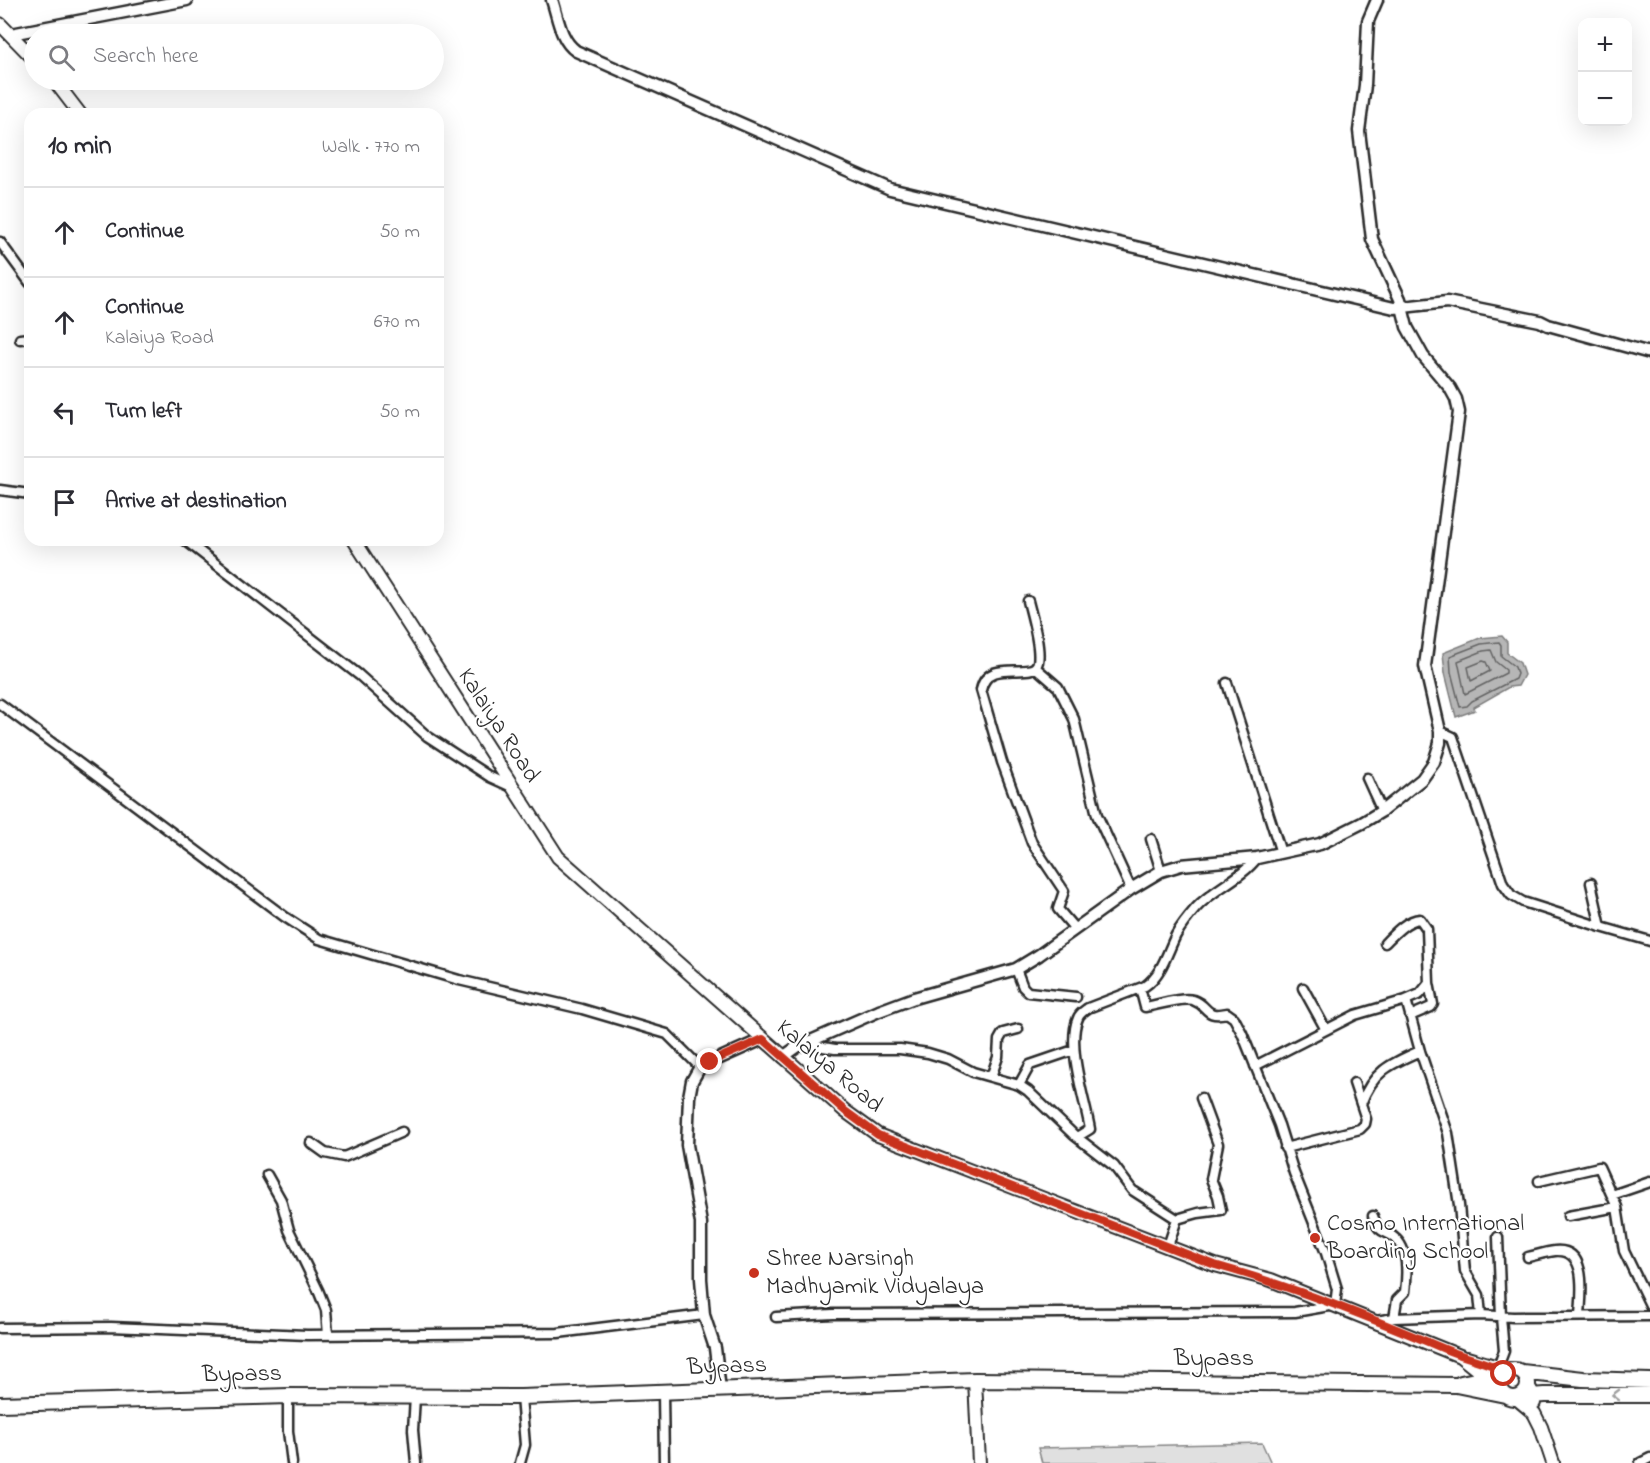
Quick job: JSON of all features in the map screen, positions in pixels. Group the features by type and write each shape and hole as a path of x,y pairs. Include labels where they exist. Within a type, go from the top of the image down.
{"main road":[{"path":"0,24 24,48"},
{"path":"62,90 75,108"},
{"name":"Kalaiya Road","path":"358,546 558,857 845,1111 878,1135 1215,1265 1271,1280 1460,1356 1485,1377 1518,1390 1534,1413"},
{"path":"1460,1356 1503,1371"},
{"path":"1456,1385 1503,1371"},
{"path":"1503,1371 1500,1382 1518,1390 1534,1413 1553,1463"},
{"path":"1518,1390 1583,1379 1650,1381"},
{"path":"975,1380 979,1463"},
{"name":"Bypass","path":"0,1404 288,1396 521,1397 975,1380 1456,1385"},
{"path":"1456,1385 1582,1394 1650,1395"}],"street":[{"path":"63,24 187,0"},
{"path":"552,0 564,39 568,46 576,51 890,189 1394,308 1447,302 1463,304 1540,321 1650,353"},
{"path":"783,1057 806,1044 914,998 1016,969 1131,889 1161,872 1181,865 1257,858 1320,844 1362,824 1382,811 1422,779 1434,762 1440,743 1440,731 1425,666 1459,412 1450,388 1423,356 1407,327 1400,299 1372,239 1360,142 1361,108 1366,75 1366,36 1368,21 1377,0"},
{"path":"11,34 24,31"},
{"path":"0,242 24,275"},
{"path":"20,339 24,339"},
{"path":"0,490 24,493"},
{"path":"193,546 358,675 427,736 490,777 513,787"},
{"path":"1028,602 1036,634 1038,663 1030,670 997,671 988,675 983,679 981,690 1002,762 1032,843 1064,891 1058,909 1075,929"},
{"path":"1035,667 1058,687 1074,719 1097,815 1131,889"},
{"path":"1227,683 1281,853"},
{"path":"0,704 285,917 319,939 459,980 582,1009 667,1034 700,1067"},
{"path":"1440,731 1453,737 1503,884 1511,895 1523,902 1650,941"},
{"path":"1367,778 1382,811"},
{"path":"1151,839 1161,872"},
{"path":"1077,1137 1090,1129 1074,1050 1077,1019 1088,1008 1152,981 1158,974 1178,932 1196,908 1216,890 1251,866 1257,858"},
{"path":"1591,883 1600,927"},
{"path":"1385,944 1399,929 1412,921 1420,920 1427,929 1429,983 1433,1004 1410,1016"},
{"path":"1016,969 1023,987 1028,992 1076,998"},
{"path":"1255,1066 1355,1015 1420,994 1429,983"},
{"path":"776,1317 833,1314 1295,1312 1335,1305 1337,1289 1328,1262 1285,1148 1279,1125 1242,1033 1230,1014 1215,1016 1209,1014 1196,1001 1187,999 1144,1007 1140,988"},
{"path":"1304,988 1325,1029"},
{"path":"1406,1000 1420,1051 1448,1133 1458,1196 1465,1271 1479,1295 1481,1315"},
{"path":"991,1077 998,1058 999,1040 1003,1033 1018,1029"},
{"path":"720,1390 715,1348 704,1315 701,1279 701,1223 687,1145 689,1097 692,1081 700,1067 763,1039"},
{"path":"806,1044 835,1049 900,1049 928,1053 1019,1085 1077,1137 1114,1166 1132,1190 1176,1219 1221,1210 1211,1179 1218,1144 1201,1098"},
{"path":"1019,1085 1030,1065 1074,1050"},
{"path":"1361,1105 1366,1090 1375,1077 1396,1061 1420,1051"},
{"path":"1285,1148 1360,1129 1366,1119 1354,1083"},
{"path":"311,1143 325,1153 344,1157 402,1132"},
{"path":"1539,1181 1599,1167 1617,1207 1624,1251 1650,1305"},
{"path":"267,1175 281,1200 289,1230 326,1310 328,1335"},
{"path":"1612,1195 1650,1182"},
{"path":"1568,1216 1617,1207"},
{"path":"1373,1216 1380,1231 1396,1238 1400,1244 1406,1268 1405,1292 1397,1300 1394,1318"},
{"path":"1168,1246 1176,1219"},
{"path":"1498,1237 1503,1371"},
{"path":"1528,1257 1557,1251 1568,1253 1576,1261 1582,1272 1580,1316"},
{"path":"0,1328 111,1327 328,1335 558,1333 704,1315"},
{"path":"1374,1321 1394,1318 1481,1315 1500,1317 1650,1316"},
{"path":"663,1392 664,1463"},
{"path":"288,1396 288,1431 292,1463"},
{"path":"415,1397 413,1430 416,1463"},
{"path":"520,1463 525,1445 521,1397"},
{"path":"1640,1463 1650,1458"}],"shaded area":[{"path":"1262,1443 1271,1463 1042,1463 1038,1448"}],"water":[{"path":"1502,636 1507,642 1507,653 1520,663 1524,675 1518,686 1509,687 1474,707 1475,710 1456,717 1445,673 1443,653 1480,638"}],"place":[{"name":"Cosmo International Boarding School","path":"1315,1238"},
{"name":"Shree Narsingh Madhyamik Vidyalaya","path":"754,1273"}],"route":[{"path":"710,1062 763,1039 845,1111 878,1135 1215,1265 1271,1280 1460,1356 1498,1367 1507,1372 1504,1374"}]}
